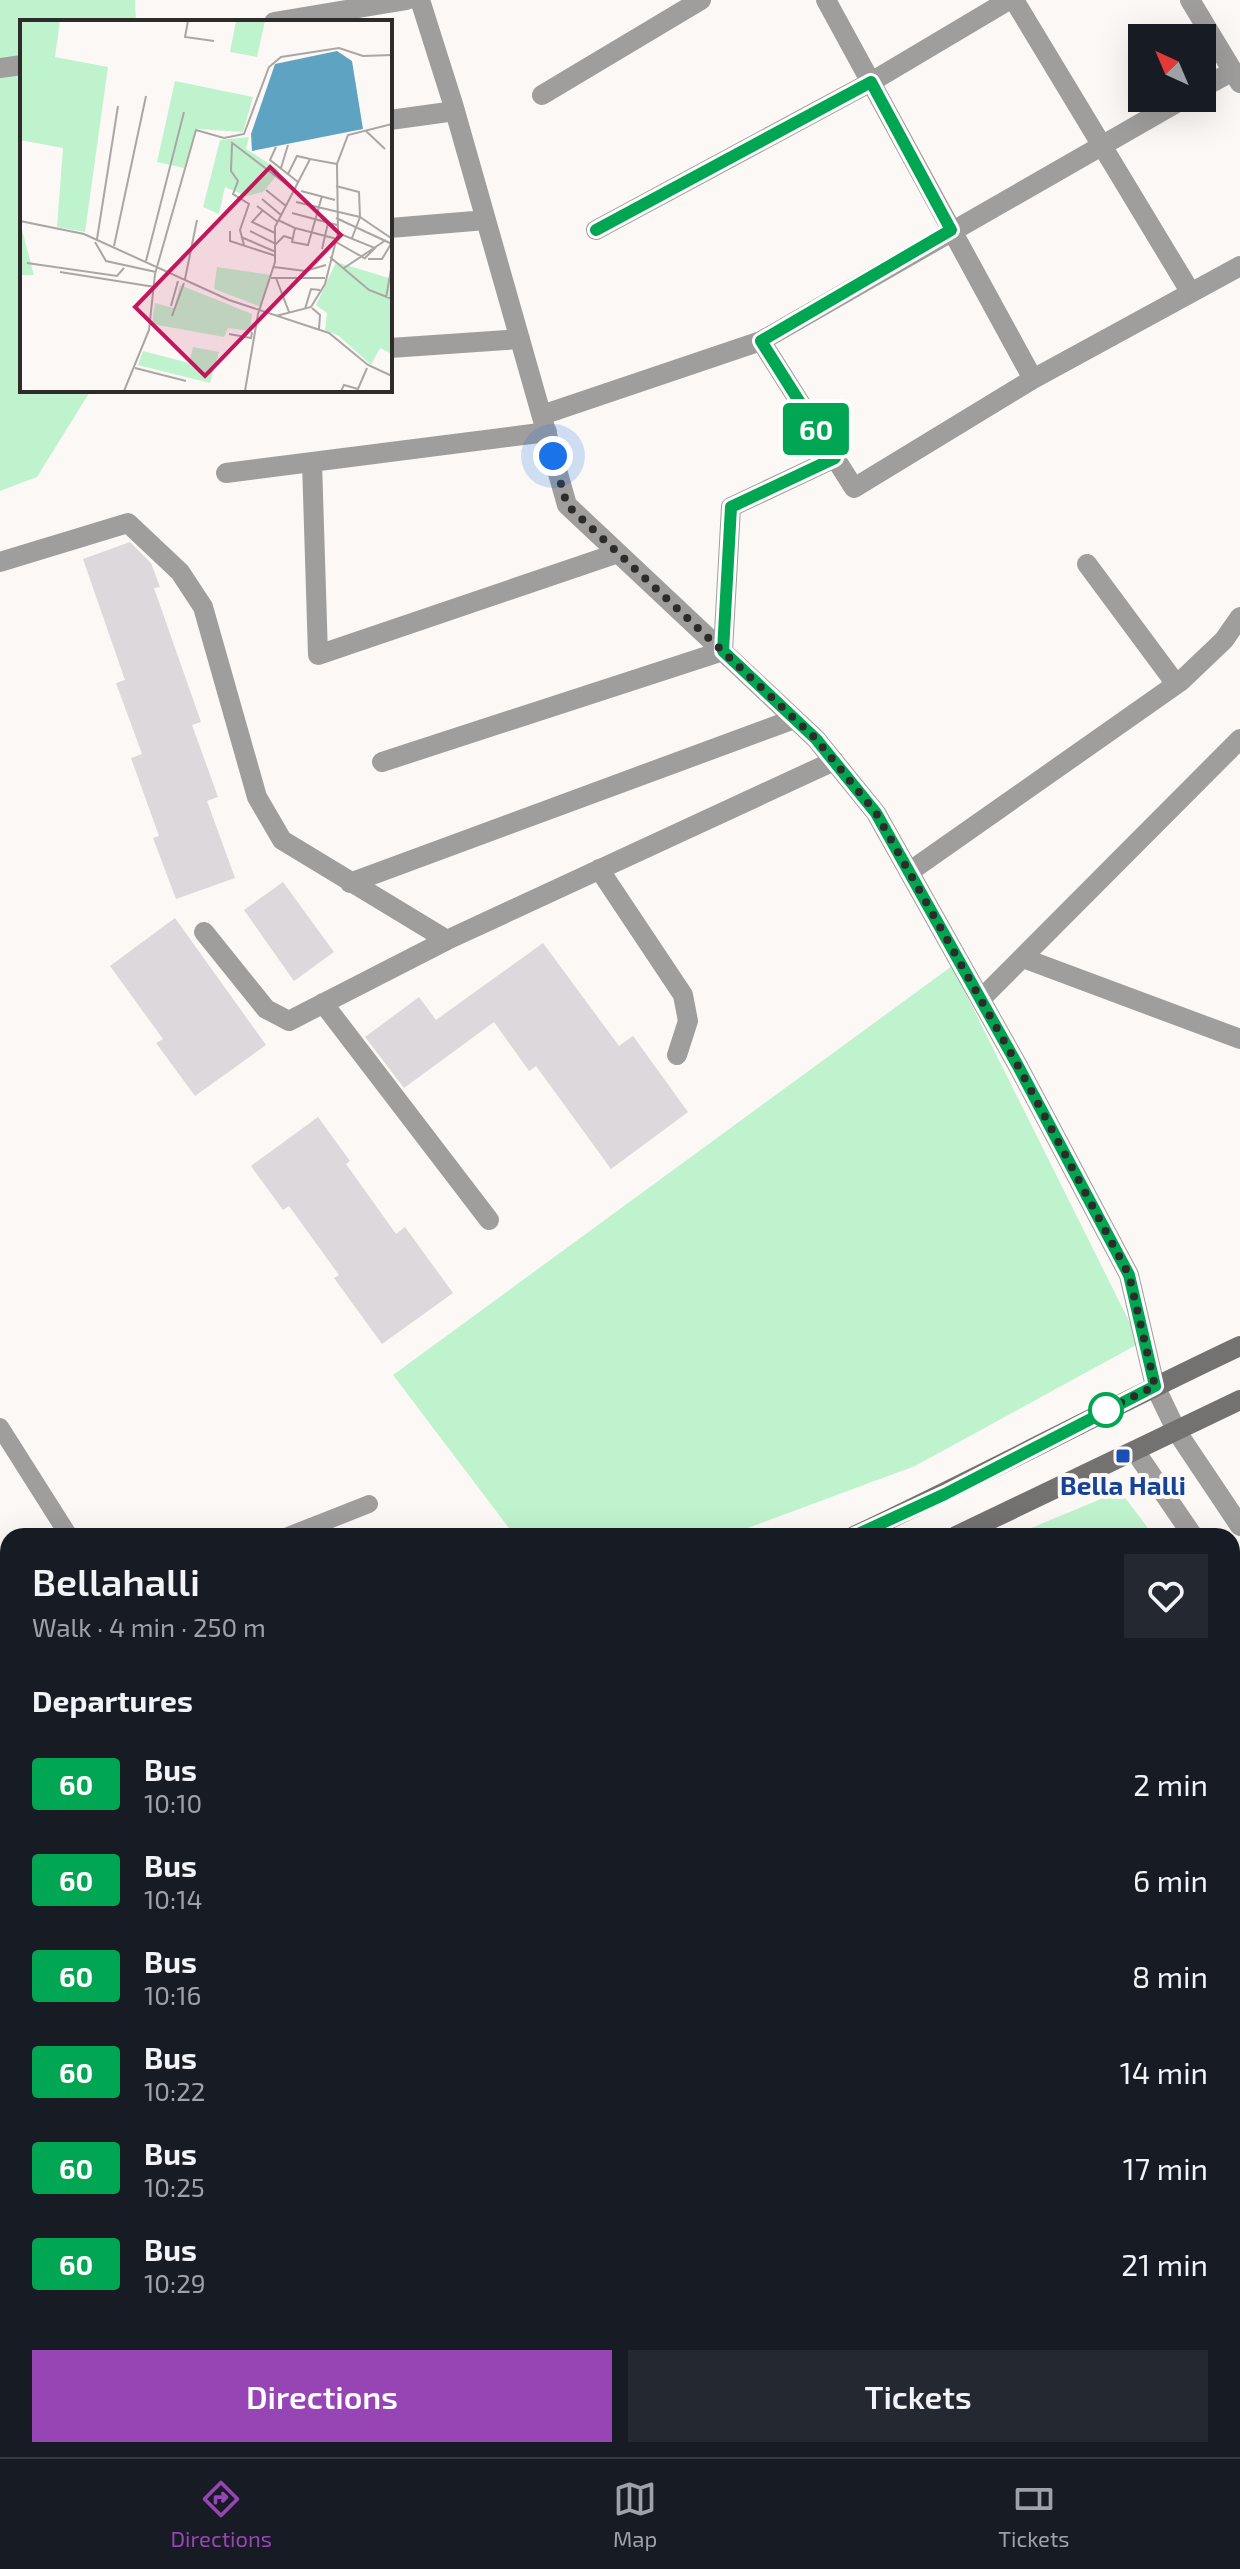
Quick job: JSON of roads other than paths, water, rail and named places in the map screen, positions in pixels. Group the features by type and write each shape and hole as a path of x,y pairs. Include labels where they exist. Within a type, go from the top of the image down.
{"main road":[{"path":"871,1528 1240,1346"},
{"path":"973,1528 1240,1400"}],"street":[{"path":"286,20 407,0"},
{"path":"420,0 455,111 567,505 794,719 834,761 876,813 981,999 1129,1275 1155,1386 1177,1432 1240,1526"},
{"path":"542,95 701,0"},
{"path":"826,0 1033,379"},
{"path":"596,230 871,82 1011,0 1191,293"},
{"path":"1193,1 1236,77 1216,83"},
{"path":"0,68 20,65"},
{"path":"392,120 455,111"},
{"path":"226,473 544,424 761,341 1160,112"},
{"path":"392,228 486,220"},
{"path":"761,341 854,488 1033,379 1240,266"},
{"path":"392,348 520,339"},
{"path":"723,651 731,507 835,458"},
{"path":"312,462 318,655 618,553"},
{"path":"0,562 128,523 180,572 203,607 257,797 282,840 447,940"},
{"path":"1087,564 1176,684"},
{"path":"909,872 1176,684 1224,640 1240,617"},
{"path":"382,762 723,651"},
{"path":"350,883 794,719"},
{"path":"981,999 1240,739"},
{"path":"204,932 266,1009 289,1021 447,940 834,761"},
{"path":"599,869 683,995 688,1021 677,1055"},
{"path":"1023,958 1240,1039"},
{"path":"323,1003 489,1220"},
{"path":"1135,1451 1188,1528"}],"lane":[{"path":"0,1427 64,1528"},
{"path":"308,1528 369,1504"}],"place":[{"name":"Bella Halli","path":"1123,1456"}]}
